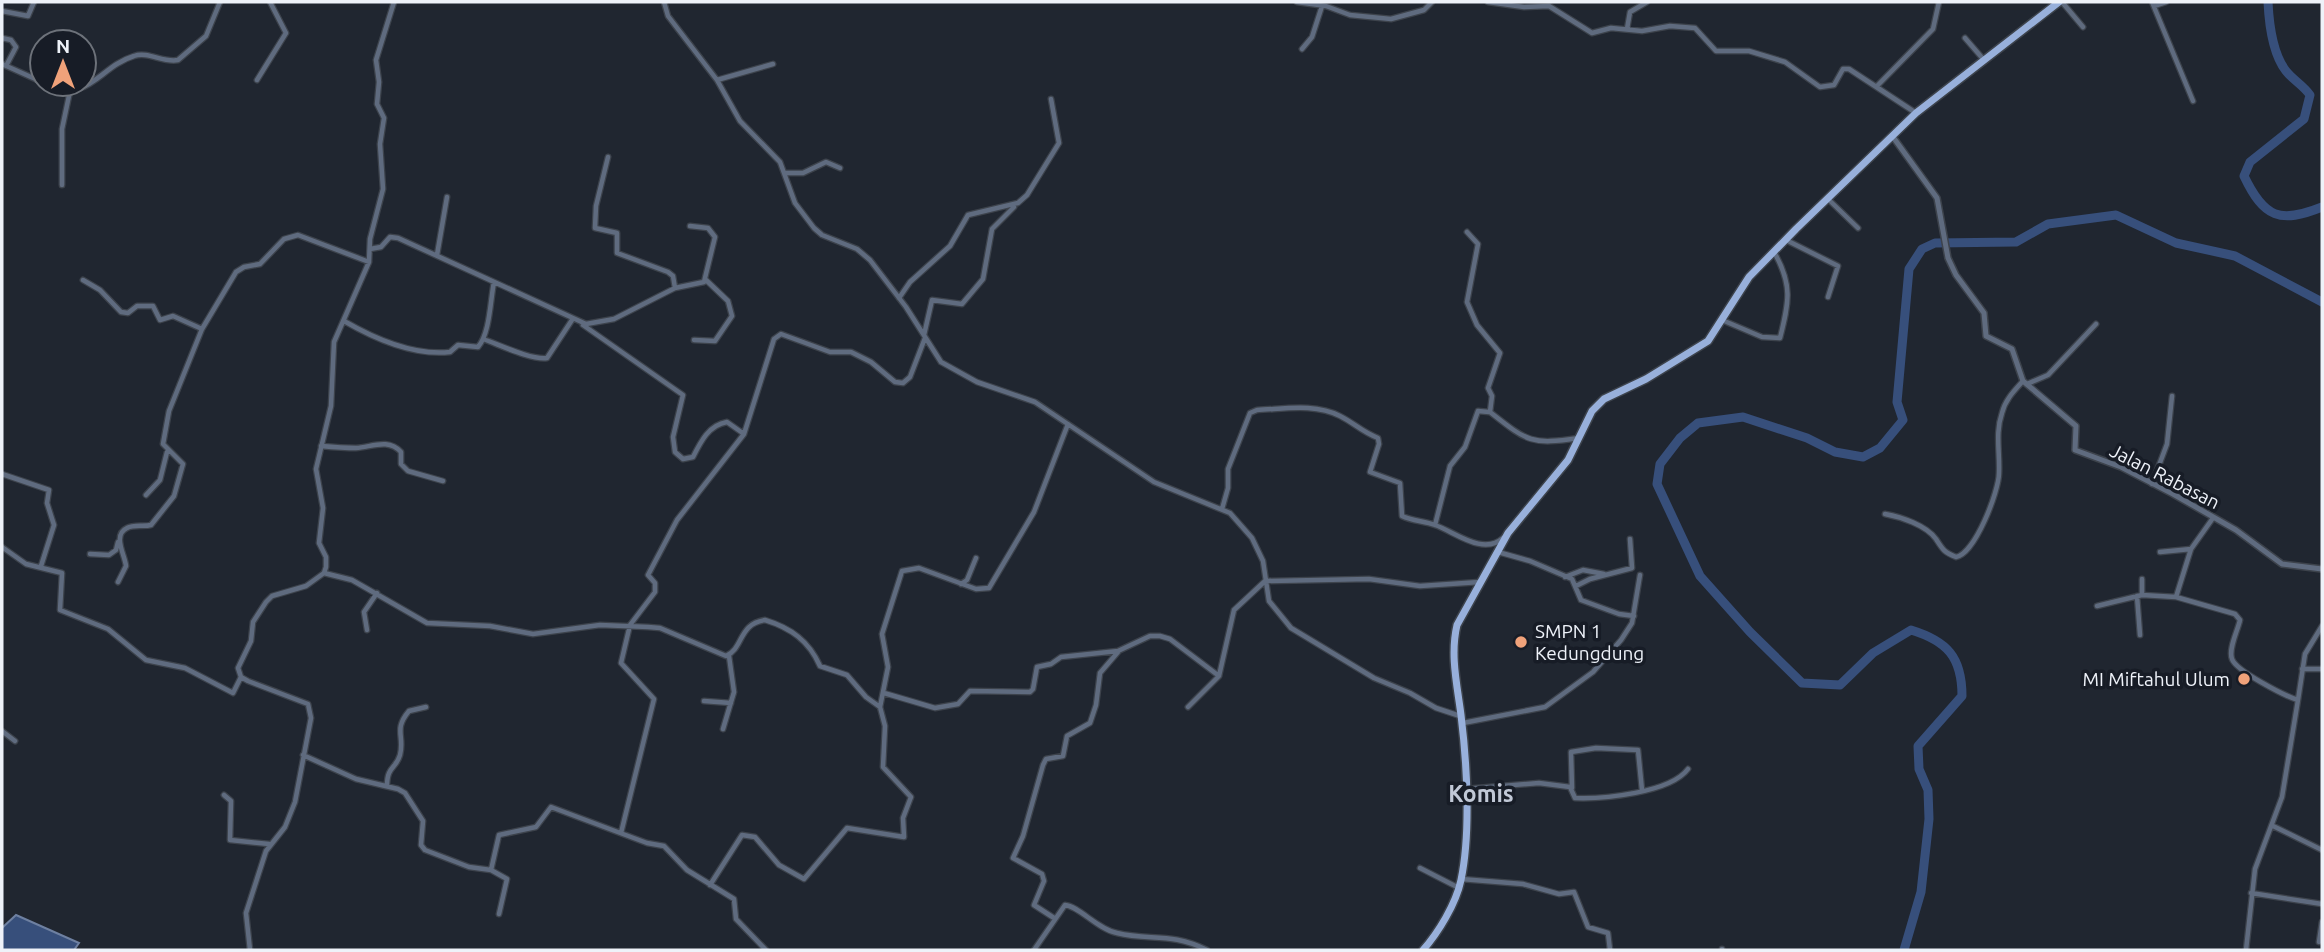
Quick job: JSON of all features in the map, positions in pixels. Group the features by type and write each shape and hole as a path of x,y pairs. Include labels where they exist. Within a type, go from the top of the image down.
{"main road":[{"path":"1423,950 1434,937 1460,883 1466,829 1462,719 1454,640 1457,625 1508,533 1552,483 1580,438 1592,411 1613,392 1639,383 1703,345 1749,277 1916,113 2060,2"}],"street":[{"path":"2,11 28,16 34,2"},
{"path":"98,78 117,63 136,55 178,60 206,36 220,2"},
{"path":"257,80 286,33 270,2"},
{"path":"250,950 245,918 269,844 282,831 295,802 311,718 309,704 241,677 238,671 239,661 251,641 255,618 266,601 272,596 306,586 324,573 326,557 320,548 319,538 323,499 316,474 331,407 334,342 369,262 370,239 383,186 380,144 384,118 377,104 379,82 376,60 394,2"},
{"path":"664,2 665,11 677,30 717,80 740,121 775,155 785,173 795,203 814,228 822,235 864,254 899,298 941,362 957,372 1035,402 1154,482 1192,500 1222,509 1239,521 1252,538 1263,561 1269,601 1292,628 1374,678 1462,719 1536,710 1554,702 1593,672 1612,652 1634,616 1640,575"},
{"path":"1297,2 1350,15 1391,19 1424,10 1432,2"},
{"path":"1488,2 1524,7 1549,6 1592,33 1611,27 1648,31 1670,26 1695,29 1716,51 1749,51 1785,62 1820,87 1834,85 1845,68 1916,113"},
{"path":"1627,29 1629,14 1647,2"},
{"path":"1877,86 1933,29 1939,2"},
{"path":"2060,2 2082,27"},
{"path":"2166,2 2153,4 2193,101"},
{"path":"1302,49 1312,37 1322,6"},
{"path":"2,38 11,40 16,47 4,65 28,76"},
{"path":"1965,38 1984,60"},
{"path":"717,80 773,64"},
{"path":"62,185 62,128 68,98"},
{"path":"621,833 654,699 621,663 630,625 654,592 655,583 648,575 664,541 744,434 777,334 830,352 850,352 870,362 883,375 898,383 910,377 924,337 932,300 962,304 979,286 992,229 1027,195 1059,143 1051,99"},
{"name":"Jalan Rabasan","path":"1893,137 1937,198 1945,245 1956,275 1984,313 1985,334 2013,352 2024,383 2076,426 2076,451 2127,470 2213,518 2282,564 2322,569"},
{"path":"608,157 593,225 617,233 617,253 668,272 673,276 675,288"},
{"path":"785,173 803,173 826,162 840,168"},
{"path":"437,255 447,197"},
{"path":"1828,199 1858,228"},
{"path":"899,298 910,282 950,246 968,215 1018,203"},
{"path":"583,324 614,319 675,288 702,284 706,280 715,237 708,228 690,226"},
{"path":"1467,232 1478,244 1467,302 1477,325 1500,353 1488,388 1492,396 1490,412"},
{"path":"146,495 160,480 167,451 164,436 170,411 202,329 222,292 238,270 261,264 284,239 306,236 369,262"},
{"path":"370,249 381,247 393,236 583,324 682,395 673,437 675,452 682,459 693,457 702,438 718,425 727,422 744,434"},
{"path":"1785,240 1837,265 1838,273 1828,297"},
{"path":"1722,320 1762,337 1780,338 1788,283 1774,252"},
{"path":"83,280 100,290 121,312 128,313 137,306 154,306 160,320 173,316 202,329"},
{"path":"694,340 715,341 732,316 728,301 706,280"},
{"path":"344,321 386,342 434,353 450,352 458,345 478,347 483,339 494,282"},
{"path":"483,339 522,351 533,358 547,358 572,320"},
{"path":"1885,514 1906,519 1935,538 1941,551 1956,557 1962,556 1977,539 1998,478 2000,416 2007,400 2024,383 2048,375 2096,324"},
{"path":"2152,484 2167,444 2172,396"},
{"path":"1222,509 1228,488 1228,469 1250,413 1257,410 1308,408 1339,416 1354,428 1378,438 1379,444 1370,472 1400,483 1402,516 1435,525 1480,545 1494,544 1508,533"},
{"path":"1435,525 1450,466 1465,447 1478,411 1490,412 1512,430 1540,442 1553,443 1580,438"},
{"path":"710,884 741,835 755,837 779,865 804,879 848,828 904,837 903,818 911,797 883,767 885,726 880,707 888,667 882,634 896,580 902,571 919,568 976,589 989,588 1041,499 1068,424"},
{"path":"321,446 394,446 401,452 401,464 408,471 443,481"},
{"path":"90,554 111,554 128,527 153,523 174,496 183,464 167,451"},
{"path":"2,474 49,491 47,503 54,525 41,566"},
{"path":"2176,597 2191,549 2213,518"},
{"path":"118,582 126,566 120,538"},
{"path":"1576,586 1633,567 1630,539"},
{"path":"2,547 26,564 63,574 60,610 108,629 146,660 185,668 233,693 241,677"},
{"path":"2160,552 2191,549"},
{"path":"1497,552 1530,561 1573,579 1581,600 1619,614 1634,616"},
{"path":"960,584 965,582 976,558"},
{"path":"1565,577 1583,570 1605,575"},
{"path":"324,573 352,580 427,623 440,626 490,626 533,634 630,625 660,628 729,656"},
{"path":"1188,707 1219,676 1234,610 1264,581 1369,579 1420,586 1452,586 1480,582"},
{"path":"2140,635 2139,596 2142,579"},
{"path":"367,630 364,612 377,593"},
{"path":"2097,606 2139,596 2176,597 2238,616 2231,654 2234,663 2266,687 2298,700"},
{"path":"723,729 734,689 729,656 746,628 760,620 769,621 808,643 820,666 847,675 880,707"},
{"path":"2246,950 2251,893 2259,856 2273,826 2282,797 2305,654 2322,626"},
{"path":"884,693 935,708 958,704 970,691 1030,692 1034,689 1037,667 1051,664 1061,657 1118,651 1150,636 1170,639 1219,676"},
{"path":"1054,918 1034,905 1044,881 1042,874 1013,858 1012,854 1023,836 1046,759 1063,756 1067,736 1090,723 1096,705 1100,673 1118,651"},
{"path":"2302,669 2322,669"},
{"path":"704,701 731,703"},
{"path":"387,786 388,771 401,752 400,722 408,711 426,707"},
{"path":"2,731 15,741"},
{"path":"1642,790 1638,750 1626,748 1571,752 1572,789 1573,796 1577,798 1642,790 1677,779 1688,769"},
{"path":"303,755 356,779 405,793 420,814 424,830 421,845 425,850 469,867 491,870 507,879 499,914"},
{"path":"1464,789 1539,783 1572,789"},
{"path":"224,795 231,802 230,840 269,844"},
{"path":"491,870 499,835 536,827 551,807 647,843 664,846 687,870 734,898 736,919 766,950"},
{"path":"2273,826 2322,850"},
{"path":"1420,868 1460,883 1523,884 1559,894 1574,892 1588,927 1608,933 1610,950"},
{"path":"2251,893 2322,904"},
{"path":"1034,950 1065,905 1115,933 1162,936 1207,950"},
{"path":"2319,942 2322,922"}],"water":[{"path":"16,915 79,943 74,950 2,950 2,928"}],"waterway":[{"path":"2268,2 2270,28 2277,56 2286,71 2310,95 2304,119 2250,162 2244,176 2259,201 2275,214 2295,215 2322,207"},
{"path":"1904,950 1921,892 1929,819 1928,790 1919,769 1918,746 1962,696 1955,661 1943,645 1911,630 1873,653 1840,685 1802,683 1750,632 1700,576 1657,484 1660,464 1680,438 1698,423 1743,417 1807,438 1835,452 1863,457 1880,448 1903,420 1897,402 1909,269 1922,249 1935,243 2016,242 2048,224 2116,215 2176,243 2235,256 2322,302"}],"place":[{"name":"SMPN 1 Kedungdung","path":"1521,642"},
{"name":"MI Miftahul Ulum","path":"2244,679"}],"district":[{"name":"Komis","path":"1481,794"}]}
